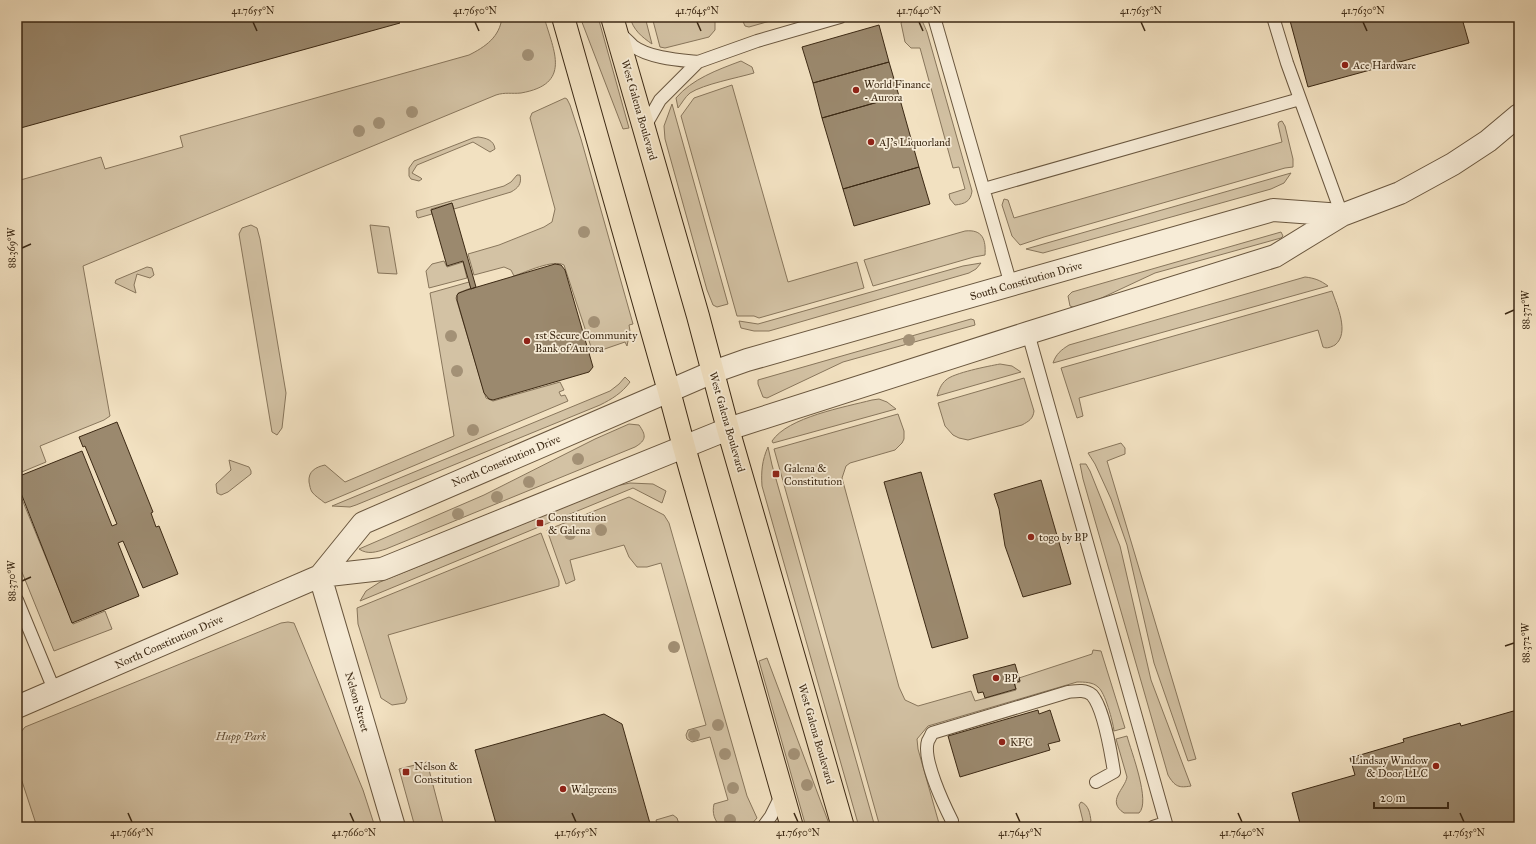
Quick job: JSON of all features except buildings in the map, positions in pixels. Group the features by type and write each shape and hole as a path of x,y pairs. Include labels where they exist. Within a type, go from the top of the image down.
{"main road":[{"path":"563,17 792,827"},
{"name":"West Galena Boulevard","path":"614,23 728,429 843,827"}],"street":[{"name":"South Constitution Drive","path":"728,429 1275,256 1342,216 1400,193 1446,168 1488,141 1519,115"},
{"name":"South Constitution Drive","path":"713,372 747,360 1273,210 1342,216"},
{"name":"North Constitution Drive","path":"320,576 363,523 713,372"},
{"name":"North Constitution Drive","path":"17,707 55,692 320,576 382,568 728,429"},
{"name":"Nelson Street","path":"320,576 394,827"}],"lane":[{"path":"644,129 660,100 698,62 757,41 840,17"},
{"path":"934,17 1011,285"},
{"path":"1273,17 1300,99 1342,216"},
{"path":"614,23 634,47 662,57 698,62"},
{"path":"984,189 1300,99"},
{"path":"1028,333 1166,825 1153,827"},
{"path":"17,600 55,692"},
{"path":"952,821 935,785 928,757 927,742 932,733 1068,692 1082,691 1091,695 1101,712 1114,772 1096,782"},
{"path":"763,827 771,816 783,793"}],"green space":[{"path":"502,17 544,17 555,54 555,65 553,74 548,82 537,89 521,93 505,93 496,95 83,266 110,416 104,420 40,446 46,462 17,474 17,181 101,157 105,169 183,147 180,136 469,55 486,45 495,36 501,24"},
{"path":"580,17 598,17 629,128 623,129"},
{"path":"630,17 645,17 652,44 641,36 631,22"},
{"path":"652,17 715,17 715,30 709,37 665,48 660,47"},
{"path":"741,17 784,17 749,27 745,26"},
{"path":"906,17 915,17 920,19 927,32 972,191 969,200 962,204 955,205 950,199 949,194 965,189 959,167 953,168 920,48 911,48 905,42 901,23"},
{"path":"741,61 752,67 754,73 712,84 696,90 685,98 678,108 676,98 690,85 714,72"},
{"path":"732,85 788,282 857,262 864,288 759,318 754,316 737,316 681,116 694,98"},
{"path":"565,98 570,105 581,139 633,324 629,325 630,331 627,346 625,342 593,353 564,265 547,265 514,276 511,270 504,267 474,275 468,254 499,245 544,227 552,222 555,209 530,118 532,113"},
{"path":"672,104 728,304 717,307 713,305 707,290 665,139 664,126"},
{"path":"1282,121 1285,126 1293,159 1293,167 1285,168 1020,245 1012,236 1002,205 1004,199 1008,200 1014,218 1282,142 1278,124"},
{"path":"478,137 487,139 493,143 495,149 490,152 473,142 417,165 412,173 422,179 419,181 411,179 409,176 409,168 414,161"},
{"path":"1291,173 1284,183 1271,189 1043,253 1026,249"},
{"path":"517,175 520,175 520,183 511,192 454,209 452,203 431,209 432,214 417,217 416,211 504,186 511,182"},
{"path":"251,225 257,228 260,239 286,393 282,428 277,435 272,432 239,234 242,228"},
{"path":"370,225 389,227 397,274 378,273"},
{"path":"965,231 980,234 984,240 985,255 873,286 864,260"},
{"path":"1281,232 1283,236 1281,238 1155,273 1078,309 1070,306 1068,296 1072,292"},
{"path":"444,261 447,267 463,262 467,278 429,288 426,271 432,264"},
{"path":"981,263 976,269 969,273 769,331 754,331 741,328 739,321 758,324 963,266"},
{"path":"147,267 152,268 154,275 150,278 137,274 134,285 136,293 115,283 116,280"},
{"path":"1305,277 1317,280 1328,286 1053,363 1059,352 1069,345"},
{"path":"469,282 471,288 458,293 456,298 486,398 493,401 560,382 564,390 559,392 561,396 565,395 568,401 325,503 310,489 309,478 311,472 316,468 325,465 345,482 454,436 430,293"},
{"path":"1332,291 1342,327 1342,334 1335,345 1324,348 1318,330 1079,398 1083,416 1077,418 1061,368"},
{"path":"971,319 974,320 975,325 843,362 767,398 763,397 758,384 758,380"},
{"path":"1000,364 1012,366 1021,372 937,396 943,383 950,377 972,370"},
{"path":"625,377 630,382 627,386 600,405 356,505 350,507 332,506 610,391"},
{"path":"1024,378 1034,411 1032,418 1027,422 1022,425 968,440 953,435 945,426 938,403"},
{"path":"879,399 887,402 896,409 773,443 772,441 791,425 804,419 833,410"},
{"path":"898,414 904,431 904,439 902,443 895,450 850,463 846,466 842,478 899,687 905,700 918,706 971,691 975,701 1016,690 1015,683 1020,682 1019,678 1092,654 1093,650 1101,651 1125,728 1114,731 1108,708 1101,690 1094,684 1080,682 928,726 917,739 918,749 940,827 880,827 774,449"},
{"path":"629,424 639,425 644,435 642,442 635,447 386,549 375,552 366,552 359,549 484,495 595,439"},
{"path":"1121,443 1125,448 1125,454 1107,461 1196,759 1188,761 1154,663 1127,545 1111,499 1095,464 1088,453"},
{"path":"768,447 875,827 859,827 762,486 762,466"},
{"path":"229,460 249,467 251,474 228,492 221,495 217,493 216,484 231,470"},
{"path":"1080,464 1086,464 1090,471 1120,546 1151,680 1191,786 1180,787 1173,782 1168,775"},
{"path":"630,483 653,484 666,491 662,503 633,488 360,601 366,591 380,582 616,486"},
{"path":"17,487 73,624 105,611 112,629 54,651 17,560"},
{"path":"629,497 664,515 669,523 747,796 757,818 749,827 721,827 717,822 713,813 714,804 728,800 710,737 692,742 687,739 686,735 688,730 706,725 661,563 647,567 637,567 629,557 624,545 570,560 575,580 566,584 547,530"},
{"path":"541,533 559,581 559,586 388,635 407,699 405,703 392,705 381,698 358,624 357,608"},
{"name":"Hupp Park","path":"281,623 294,623 363,790 375,827 37,827 17,766 17,737 25,727"},
{"path":"767,658 830,827 806,827 759,661"},
{"path":"1127,736 1142,788 1142,807 1139,813 1124,813 1117,804 1118,795 1126,782 1127,777 1116,739"},
{"path":"427,762 444,827 415,827 399,769"},
{"path":"1081,802 1086,805 1090,813 1091,821 1086,827 1061,827 1083,821 1079,805"},
{"path":"673,815 677,818 680,827 658,827 656,820"}],"place":[{"name":"Ace Hardware","path":"1345,65"},
{"name":"World Finance - Aurora","path":"856,90"},
{"name":"AJ's Liquorland","path":"871,142"},
{"name":"1st Secure Community Bank of Aurora","path":"527,341"},
{"name":"Galena & Constitution","path":"776,474"},
{"name":"Constitution & Galena","path":"540,523"},
{"name":"togo by BP","path":"1031,537"},
{"name":"BP","path":"996,678"},
{"name":"KFC","path":"1002,742"},
{"name":"Lindsay Window & Door LLC","path":"1436,766"},
{"name":"Nelson & Constitution","path":"406,772"},
{"name":"Walgreens","path":"563,789"}]}
